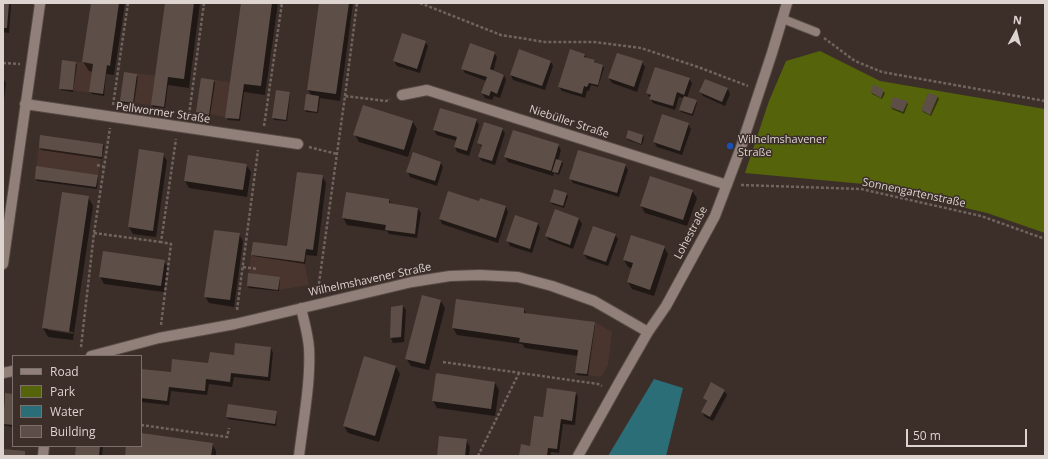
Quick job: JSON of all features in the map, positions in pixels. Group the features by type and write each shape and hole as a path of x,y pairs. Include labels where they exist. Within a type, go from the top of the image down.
{"street":[{"path":"3,264 39,3"},
{"name":"Lohestraße","path":"578,456 648,332 666,306 715,216 760,91 787,3"},
{"name":"Niebüller Straße","path":"402,95 427,90 727,185"},
{"name":"Pellwormer Straße","path":"25,104 298,144"},
{"name":"Wilhelmshavener Straße","path":"94,355 159,338 235,324 412,282 450,276 480,274 518,277 552,286 594,301 648,332"},
{"path":"299,456 307,387 309,348 301,308"}],"lane":[{"path":"783,19 816,32"}],"path":[{"path":"81,348 94,233 105,167 128,3"},
{"path":"161,242 204,3"},
{"path":"235,324 260,139 264,126 282,3"},
{"path":"301,308 319,283 357,3"},
{"path":"420,3 501,35 545,42 594,42 641,48 698,67 760,91"},
{"path":"816,32 855,61 882,72 1045,101"},
{"path":"3,63 30,65"},
{"path":"345,96 386,101 402,95"},
{"path":"298,144 337,154"},
{"path":"97,165 105,167"},
{"name":"Sonnengartenstraße","path":"727,185 861,189 981,216 1045,239"},
{"path":"94,233 172,244 159,338"},
{"path":"242,267 258,269"},
{"path":"443,362 598,384 613,392"},
{"path":"478,456 519,373"},
{"path":"142,425 227,438 229,428"}],"shaded area":[{"path":"62,60 107,65 103,94 59,89"},
{"path":"124,72 168,77 164,107 120,101"},
{"path":"201,78 244,84 239,119 196,112"},
{"path":"40,135 103,144 96,187 35,179"},
{"path":"253,242 306,249 304,262 309,285 278,290 247,286"},
{"path":"582,321 595,322 612,332 608,365 601,377 575,373"}],"green space":[{"path":"820,51 880,81 1045,109 1045,233 987,213 864,184 745,173 769,101 786,61"}],"water":[{"path":"654,379 683,388 666,456 608,456"}],"building":[{"path":"3,3 9,3 7,28 3,28"},
{"path":"91,3 119,3 110,66 107,65 103,94 89,92 93,64 82,62"},
{"path":"165,3 194,3 184,79 168,77 164,107 151,105"},
{"path":"241,3 272,3 261,86 244,84 239,119 225,118"},
{"path":"319,3 349,3 336,94 307,90"},
{"path":"402,33 426,41 417,69 393,61"},
{"path":"470,43 495,52 490,69 504,75 497,94 491,91 489,96 481,93 487,77 461,69"},
{"path":"519,49 551,61 542,86 510,75"},
{"path":"570,49 585,54 584,57 595,60 594,62 603,65 598,85 589,83 587,87 584,86 582,94 558,87"},
{"path":"617,53 643,61 634,87 608,78"},
{"path":"62,60 76,62 73,90 59,89"},
{"path":"655,67 690,78 684,95 677,92 673,106 649,99 651,95 646,93"},
{"path":"124,72 137,74 133,103 120,101"},
{"path":"201,78 214,80 209,115 196,112"},
{"path":"705,79 728,88 722,102 699,92"},
{"path":"873,84 884,90 881,98 870,92"},
{"path":"276,90 290,92 286,120 272,118"},
{"path":"928,93 938,96 930,115 921,110"},
{"path":"306,94 319,96 317,112 304,110"},
{"path":"684,96 697,100 692,114 679,110"},
{"path":"893,97 908,101 903,112 890,107"},
{"path":"363,105 413,121 404,150 353,135"},
{"path":"440,108 477,119 467,151 454,147 457,137 433,130"},
{"path":"662,114 689,123 680,151 653,142"},
{"path":"484,122 503,128 492,161 478,157 482,145 477,143"},
{"path":"513,130 559,144 551,171 504,157"},
{"path":"628,130 643,135 641,144 626,138"},
{"path":"40,135 103,144 102,157 39,148"},
{"path":"139,149 164,153 153,231 128,227"},
{"path":"578,150 626,164 617,193 569,179"},
{"path":"413,152 441,162 435,181 406,172"},
{"path":"188,155 247,164 243,190 184,181"},
{"path":"556,159 562,161 558,173 552,172"},
{"path":"36,166 98,175 96,187 35,179"},
{"path":"297,172 323,175 313,250 306,249 304,262 251,255 253,242 287,246"},
{"path":"650,176 693,190 683,220 640,206"},
{"path":"554,189 567,193 563,206 550,202"},
{"path":"448,191 479,201 480,198 506,206 496,238 439,219"},
{"path":"62,192 89,196 69,332 42,328"},
{"path":"346,192 389,199 389,203 418,208 415,234 385,230 386,225 342,218"},
{"path":"555,209 579,218 570,245 545,236"},
{"path":"515,215 538,223 530,249 506,241"},
{"path":"593,226 616,234 606,262 583,254"},
{"path":"214,230 240,233 230,300 204,297"},
{"path":"631,235 665,246 650,290 627,282 633,263 623,260"},
{"path":"103,251 165,260 161,286 99,277"},
{"path":"248,273 280,277 278,290 247,286"},
{"path":"422,295 441,300 425,364 405,359"},
{"path":"456,299 524,308 524,313 595,322 587,374 575,373 578,350 519,342 520,338 452,328"},
{"path":"403,305 401,337 390,338 391,307"},
{"path":"235,343 271,347 268,377 231,373 230,382 206,379 205,391 169,387 167,401 142,398 142,369 171,372 172,359 208,363 210,352 234,355"},
{"path":"364,356 396,366 375,436 343,426"},
{"path":"436,373 495,382 491,409 432,401"},
{"path":"711,382 725,390 710,417 701,412 707,401 703,398"},
{"path":"547,388 576,392 572,421 561,419 557,449 548,448 547,456 519,456 521,444 530,446 534,416 543,417"},
{"path":"5,393 12,394 12,425 3,424"},
{"path":"228,404 277,411 275,424 226,417"},
{"path":"142,433 213,443 211,456 125,456 126,447 142,447"},
{"path":"439,436 467,439 465,456 437,456"},
{"path":"76,447 100,447 99,456 75,456"},
{"path":"3,449 25,451 25,456 3,456"}],"place":[{"name":"Wilhelmshavener Straße","path":"730,146"}]}
